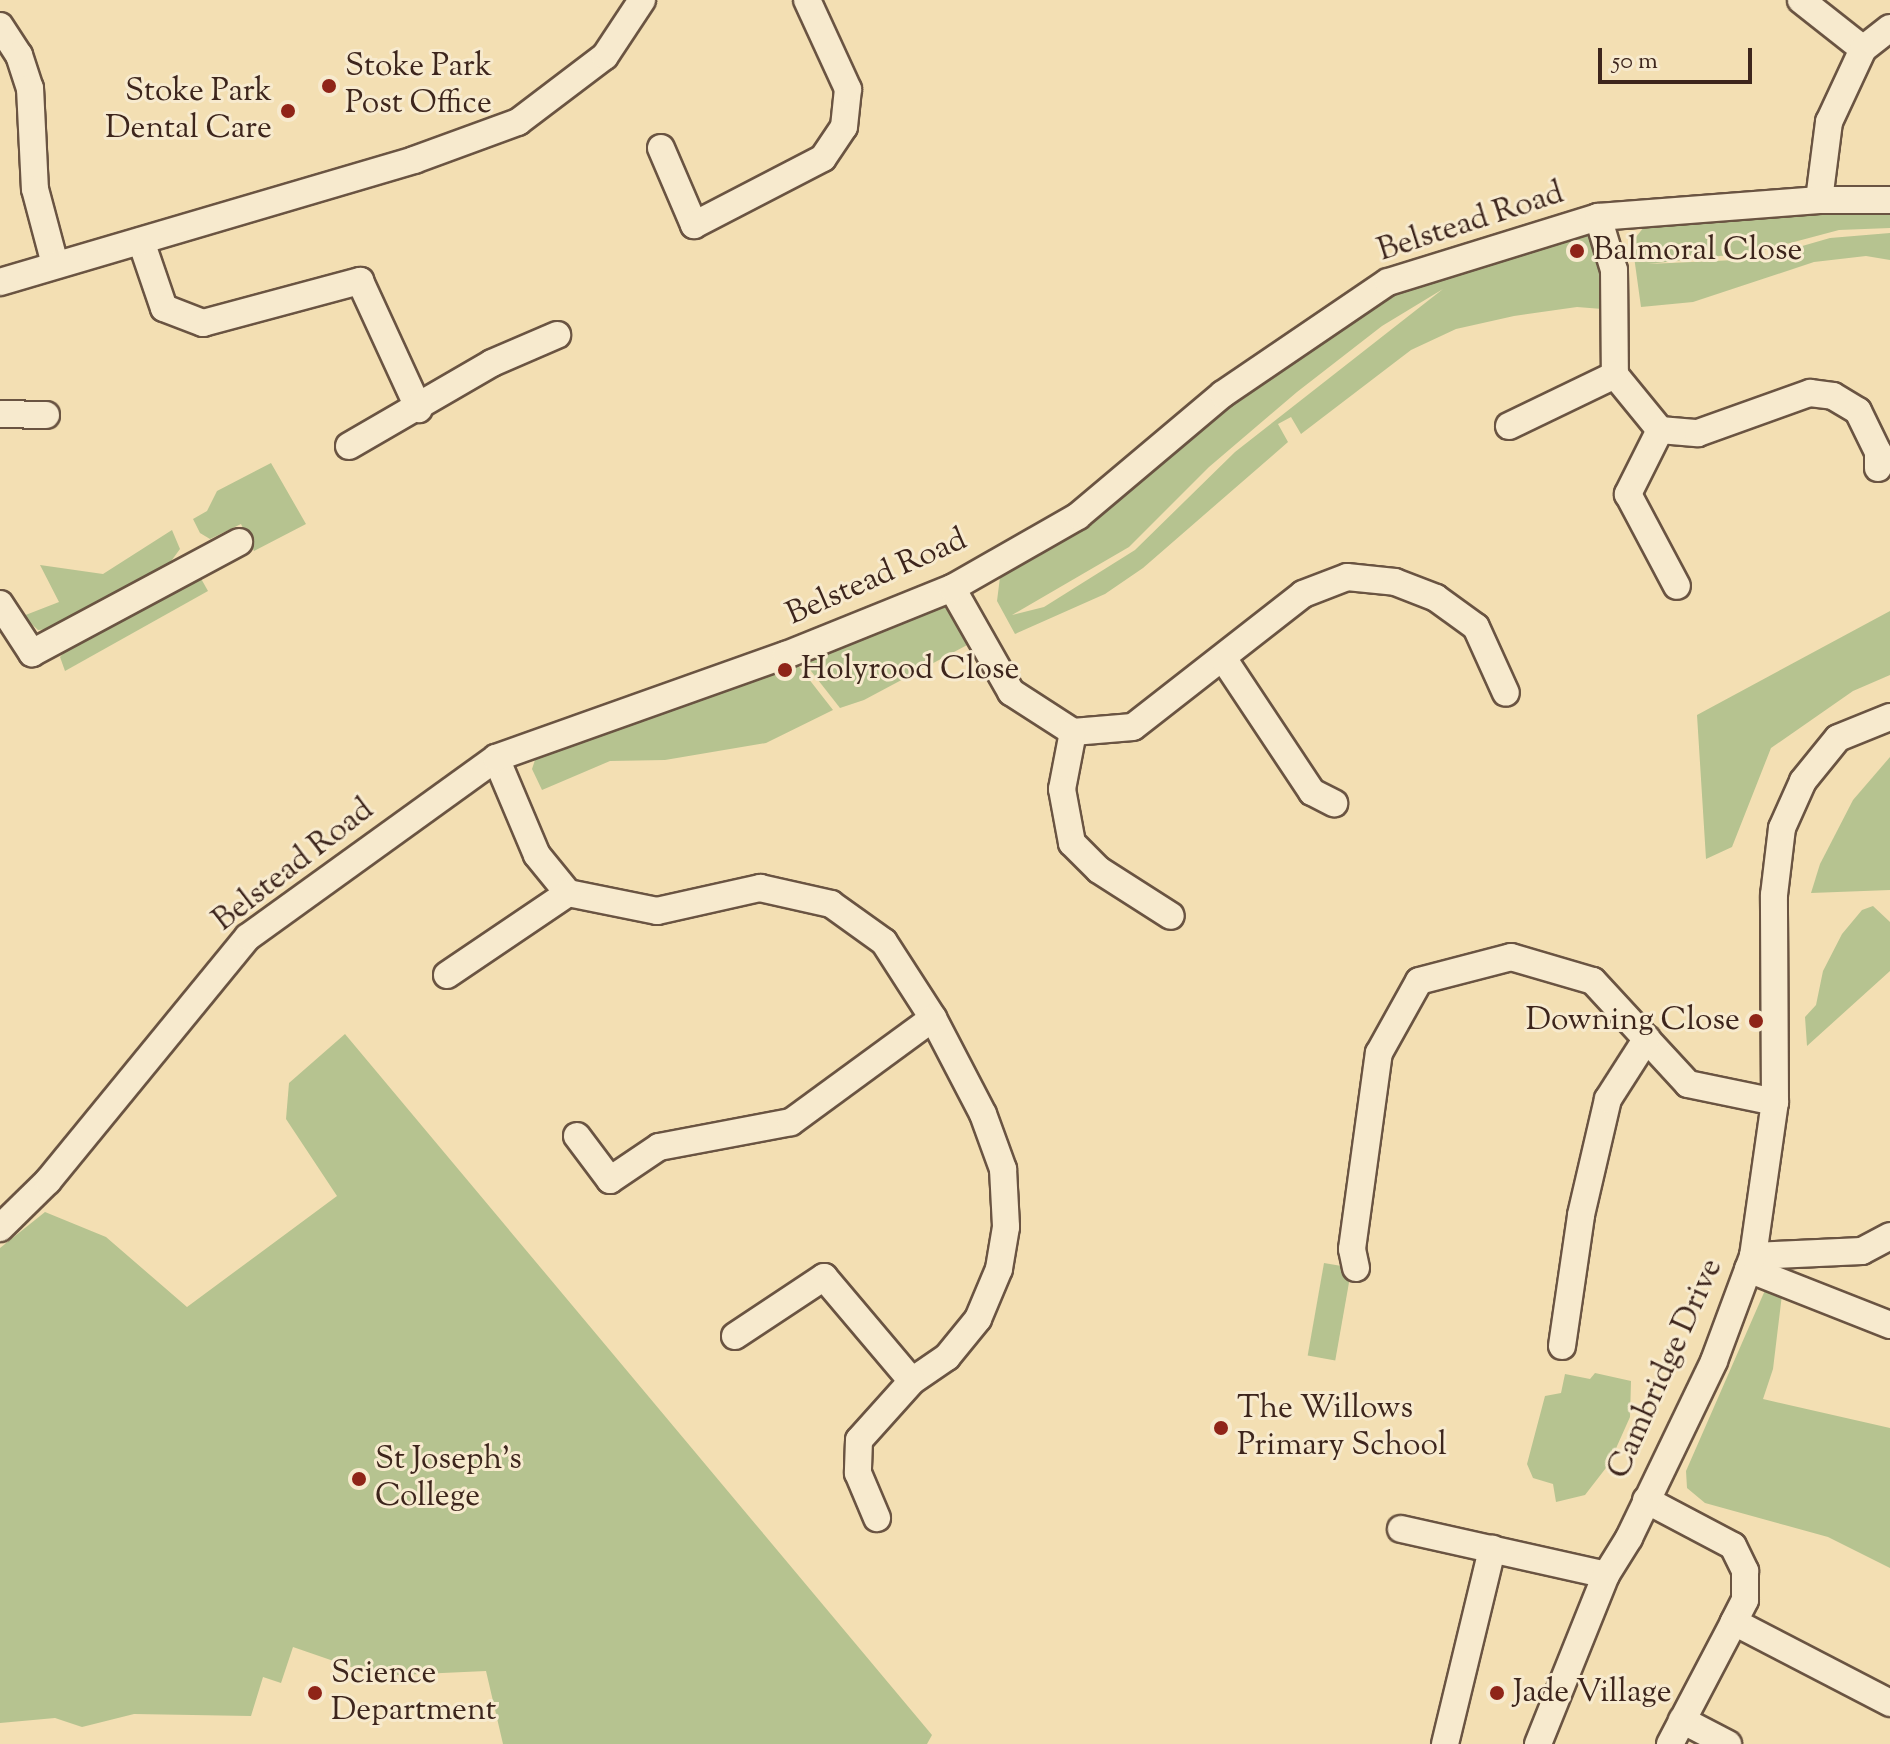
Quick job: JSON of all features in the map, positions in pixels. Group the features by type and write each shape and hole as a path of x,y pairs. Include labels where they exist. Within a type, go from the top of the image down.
{"street":[{"path":"0,282 414,160 518,122 605,56 642,0"},
{"path":"661,148 694,225 823,158 844,127 848,89 807,0"},
{"path":"1801,0 1863,49"},
{"path":"0,26 19,55 30,88 35,189 55,264"},
{"path":"1819,200 1829,122 1863,49 1890,28"},
{"name":"Belstead Road","path":"0,1228 48,1181 248,937 496,758 786,655 952,588 1078,516 1223,394 1388,282 1598,217 1819,200 1890,200"},
{"path":"1598,217 1614,270 1615,375 1660,430 1698,433 1810,393 1833,396 1858,411 1878,452 1878,468"},
{"path":"141,241 164,308 203,323 360,281 419,409"},
{"path":"349,446 419,409 492,363 557,335"},
{"path":"1509,426 1615,375"},
{"path":"0,414 46,415"},
{"path":"1660,430 1628,494 1677,586"},
{"path":"0,604 32,653 239,542"},
{"path":"952,588 1011,692 1073,732 1133,727 1303,594 1347,577 1395,582 1436,598 1476,627 1506,693"},
{"path":"1223,658 1312,792 1334,803"},
{"name":"Cambridge Drive","path":"1538,1744 1606,1575 1714,1361 1751,1262 1775,1102 1774,895 1782,828 1803,781 1838,738 1890,717"},
{"path":"1073,732 1062,789 1072,843 1099,870 1171,916"},
{"path":"496,758 537,855 568,893 657,911 760,888 831,904 884,942 933,1018 983,1114 1003,1169 1006,1227 999,1269 978,1319 947,1357 912,1381 859,1440 858,1473 877,1518"},
{"path":"447,975 568,893"},
{"path":"1356,1268 1352,1249 1379,1053 1419,981 1511,957 1593,981 1688,1084 1775,1102"},
{"path":"577,1136 610,1180 659,1147 791,1122 933,1018"},
{"path":"1562,1346 1581,1215 1608,1099 1647,1038"},
{"path":"1751,1262 1862,1251 1890,1236"},
{"path":"1751,1262 1890,1325"},
{"path":"735,1336 824,1277 912,1381"},
{"path":"1646,1500 1733,1546 1745,1571 1745,1600 1676,1732 1728,1744"},
{"path":"1401,1529 1606,1575"},
{"path":"1445,1744 1492,1549"},
{"path":"1734,1622 1890,1703"}],"green space":[{"path":"1890,195 1890,228 1839,230 1756,252 1648,264 1757,259 1830,238 1890,233 1890,260 1866,256 1814,262 1693,302 1641,307 1632,242 1656,212"},
{"path":"1574,224 1596,238 1615,310 1577,307 1514,316 1456,329 1411,350 1301,434 1291,417 1278,424 1288,442 1143,568 1105,594 1015,634 997,601 1000,577 1264,363 1424,258 1502,234","holes":["1443,289 1235,452 1135,550 1044,607 1012,615 1129,547 1209,467 1297,392 1382,326"]},
{"path":"271,463 306,524 254,551 241,524 210,539 200,533 193,519 207,511 217,491"},
{"path":"172,530 180,549 169,564 61,628 38,630 23,616 59,602 40,565 103,574"},
{"path":"199,575 208,591 65,671 60,657 68,648"},
{"path":"932,600 955,602 984,636 864,700 840,708 800,657"},
{"path":"1890,611 1890,675 1853,691 1771,748 1732,847 1706,859 1697,715"},
{"path":"794,660 833,710 766,743 665,760 610,761 542,790 532,769 537,754"},
{"path":"1890,757 1890,890 1811,893 1820,864 1853,800"},
{"path":"1873,906 1890,922 1890,971 1807,1046 1805,1017 1816,1005 1823,971 1842,934 1862,910"},
{"name":"St Joseph's College","path":"345,1034 932,1735 927,1744 503,1744 486,1671 377,1676 293,1647 281,1683 263,1677 251,1716 134,1714 82,1727 55,1718 0,1723 0,1248 45,1212 106,1237 187,1307 337,1196 286,1119 289,1083"},
{"path":"1324,1263 1352,1268 1335,1360 1308,1356"},
{"path":"1773,1272 1784,1278 1773,1369 1763,1399 1890,1428 1890,1568 1828,1537 1705,1503 1687,1488 1686,1471"},
{"path":"1595,1373 1631,1381 1630,1417 1609,1464 1585,1495 1556,1502 1553,1484 1533,1478 1527,1464 1545,1396 1561,1393 1565,1374 1590,1379"}],"place":[{"name":"Stoke Park Post Office","path":"329,86"},
{"name":"Stoke Park Dental Care","path":"288,111"},
{"name":"Balmoral Close","path":"1577,251"},
{"name":"Holyrood Close","path":"785,670"},
{"name":"Downing Close","path":"1756,1021"},
{"name":"The Willows Primary School","path":"1221,1428"},
{"name":"St Joseph's College","path":"359,1479"},
{"name":"Science Department","path":"315,1693"},
{"name":"Jade Village","path":"1497,1693"}]}
